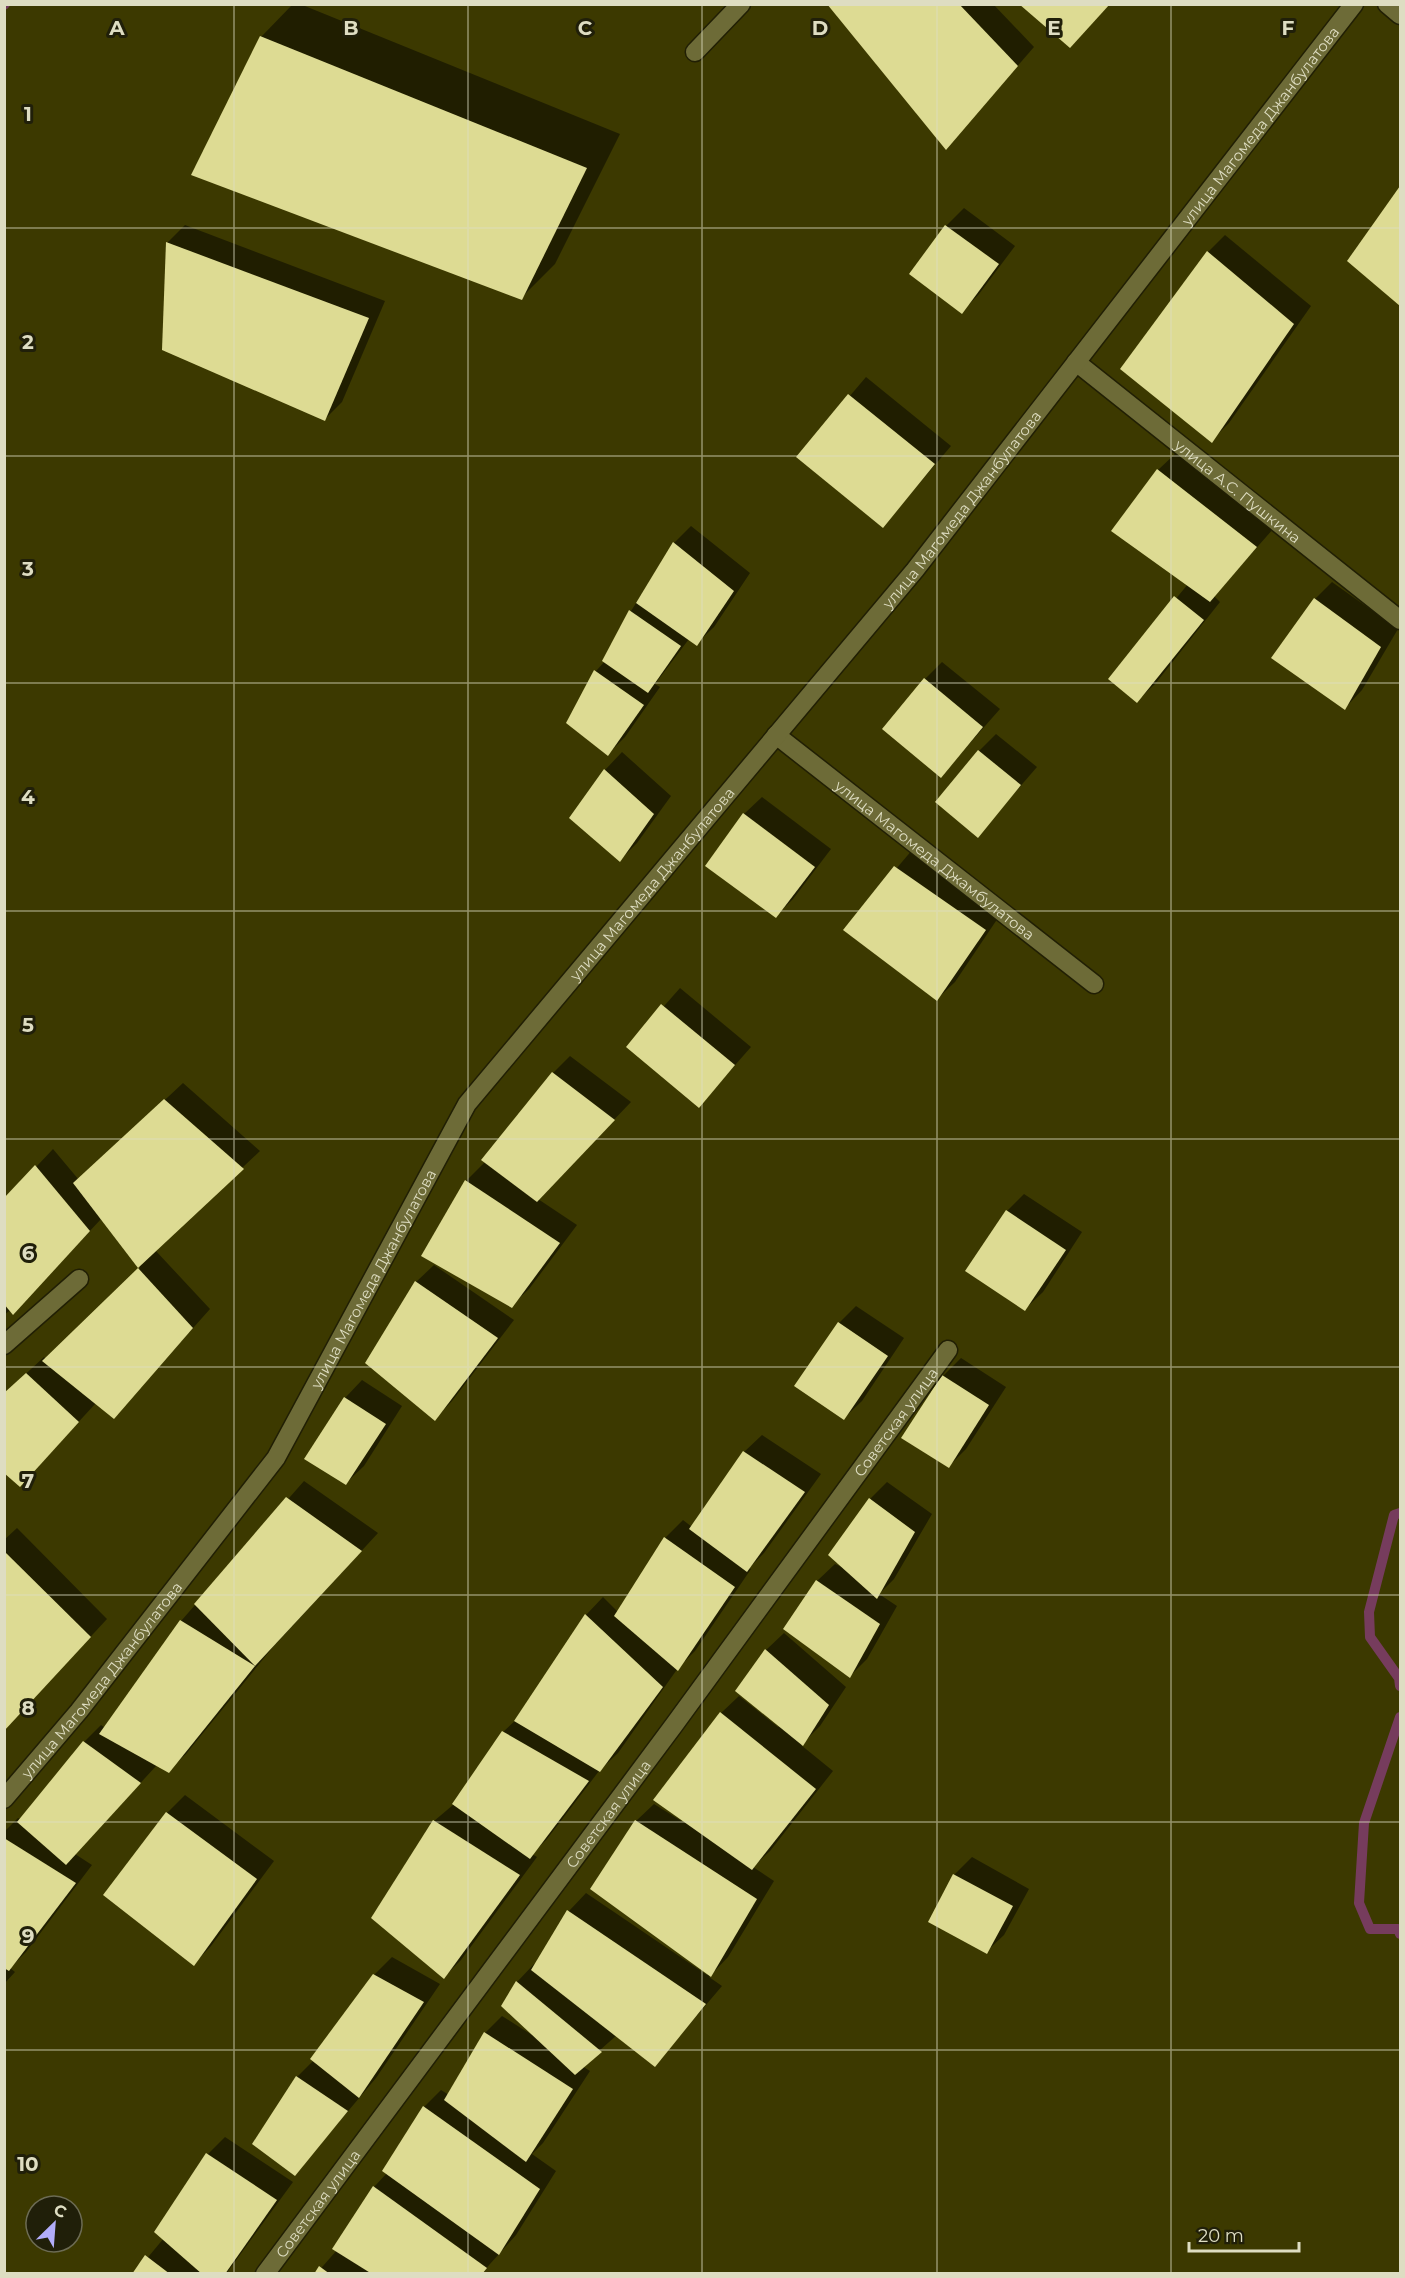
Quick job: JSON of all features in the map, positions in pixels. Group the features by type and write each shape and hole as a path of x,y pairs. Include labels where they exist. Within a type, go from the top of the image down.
{"street":[{"path":"694,52 741,4"},
{"name":"улица Магомеда Джанбулатова","path":"4,1798 79,1711 276,1458 467,1104 915,570 1354,4"},
{"path":"1387,4 1401,15"},
{"name":"улица А.С. Пушкина","path":"1076,362 1401,620"},
{"name":"улица Магомеда Джамбулатова","path":"776,735 1094,984"},
{"path":"4,1345 79,1279"},
{"name":"Советская улица","path":"265,2274 674,1725 948,1350"}],"building":[{"path":"827,4 959,4 1018,66 946,150"},
{"path":"1019,4 1110,4 1070,48"},
{"path":"260,36 587,168 522,300 191,175"},
{"path":"1400,186 1400,306 1347,261"},
{"path":"945,225 999,264 962,314 909,274"},
{"path":"166,242 369,318 325,421 162,350"},
{"path":"1207,251 1294,324 1212,443 1120,369"},
{"path":"848,394 935,464 883,528 796,457"},
{"path":"1157,469 1257,547 1210,602 1111,531"},
{"path":"673,542 734,591 697,646 636,603"},
{"path":"1174,596 1204,620 1137,703 1108,679"},
{"path":"1314,598 1381,647 1345,710 1271,658"},
{"path":"629,610 681,646 648,693 602,661"},
{"path":"594,670 644,705 608,756 566,723"},
{"path":"924,678 983,727 941,778 882,729"},
{"path":"978,750 1021,785 978,838 935,802"},
{"path":"604,769 654,814 620,862 569,818"},
{"path":"743,813 815,867 776,918 705,866"},
{"path":"894,866 986,930 937,1001 843,930"},
{"path":"661,1004 735,1065 699,1108 626,1047"},
{"path":"552,1072 615,1120 537,1202 481,1160"},
{"path":"164,1099 244,1169 138,1268 73,1183"},
{"path":"35,1165 90,1231 13,1315 4,1304 4,1198"},
{"path":"465,1180 560,1243 512,1308 421,1256"},
{"path":"1006,1210 1066,1250 1025,1311 965,1271"},
{"path":"138,1268 193,1328 114,1419 42,1361"},
{"path":"415,1281 498,1338 435,1421 365,1363"},
{"path":"838,1322 888,1356 844,1420 794,1386"},
{"path":"26,1373 79,1422 20,1487 4,1473 4,1393"},
{"path":"942,1375 989,1405 949,1468 901,1438"},
{"path":"344,1397 386,1424 346,1485 304,1459"},
{"path":"743,1451 805,1492 747,1572 689,1529"},
{"path":"286,1497 362,1551 255,1666 194,1604"},
{"path":"869,1498 915,1532 877,1599 828,1555"},
{"path":"664,1537 735,1587 678,1671 614,1616"},
{"path":"4,1551 91,1637 4,1731"},
{"path":"816,1580 880,1624 850,1678 783,1629"},
{"path":"585,1614 663,1687 600,1772 514,1721"},
{"path":"180,1620 255,1666 169,1773 99,1734"},
{"path":"765,1649 829,1705 803,1746 735,1691"},
{"path":"720,1712 816,1789 752,1870 653,1800"},
{"path":"502,1731 589,1781 530,1859 452,1804"},
{"path":"83,1741 141,1783 66,1865 17,1822"},
{"path":"166,1812 257,1879 194,1966 103,1895"},
{"path":"433,1820 520,1875 444,1979 371,1918"},
{"path":"635,1820 757,1899 711,1977 590,1889"},
{"path":"4,1838 76,1883 9,1971 4,1968"},
{"path":"953,1874 1013,1906 987,1954 928,1922"},
{"path":"567,1910 706,2004 655,2067 531,1970"},
{"path":"373,1974 424,2002 359,2098 310,2059"},
{"path":"516,1981 602,2052 575,2075 501,2006"},
{"path":"484,2032 573,2089 526,2162 444,2100"},
{"path":"296,2076 348,2111 295,2176 252,2144"},
{"path":"423,2106 540,2189 499,2255 382,2171"},
{"path":"206,2153 277,2200 225,2274 202,2274 154,2232"},
{"path":"373,2186 487,2268 482,2274 372,2274 332,2249"},
{"path":"145,2255 170,2274 132,2274"},
{"path":"319,2266 330,2274 314,2274"}],"waterway":[{"path":"1400,1513 1394,1515 1369,1612 1370,1637 1399,1678 1400,1686"},
{"path":"1400,1717 1364,1823 1359,1903 1370,1929 1398,1929 1400,1934"}]}
